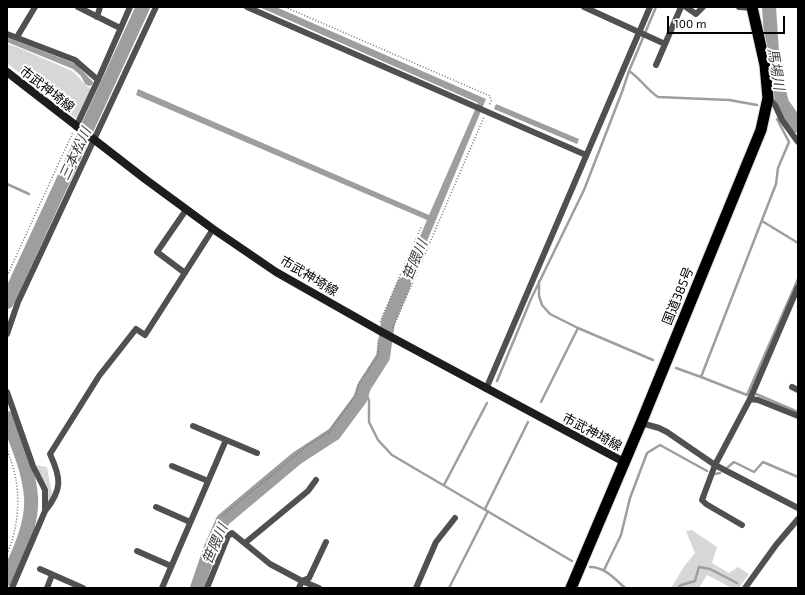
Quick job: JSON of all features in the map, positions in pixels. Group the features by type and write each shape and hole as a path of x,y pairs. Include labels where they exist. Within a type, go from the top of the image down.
{"highway":[{"name":"国道385号","path":"571,588 641,423 760,130 768,98 765,65 752,8"}],"main road":[{"name":"市武神埼線","path":"7,72 76,127 186,210 276,272 486,389 624,462"}],"street":[{"path":"18,37 35,7"},
{"path":"78,7 120,28"},
{"path":"97,17 100,7"},
{"path":"76,127 130,7"},
{"path":"7,334 18,302 156,7"},
{"path":"247,7 586,155"},
{"path":"584,7 665,44"},
{"path":"486,389 650,7"},
{"path":"656,65 681,7"},
{"path":"686,7 696,14 703,7"},
{"path":"739,7 752,8"},
{"path":"7,34 75,60 98,80"},
{"path":"768,98 775,105 782,120 798,142"},
{"path":"185,273 157,252 186,210"},
{"path":"12,588 45,511 50,505 59,486 58,472 50,454 99,376 136,329 145,335 213,229"},
{"path":"742,525 706,504 702,500 715,465 750,400 798,287"},
{"path":"7,392 33,466 45,490 45,511"},
{"path":"750,400 758,400 798,416"},
{"path":"641,423 667,432 715,465 798,508"},
{"path":"193,426 257,453"},
{"path":"162,588 226,440"},
{"path":"172,466 208,481"},
{"path":"246,543 308,492 316,480"},
{"path":"156,507 190,522"},
{"path":"416,588 436,542 455,518"},
{"path":"745,588 776,545 798,520"},
{"path":"207,588 228,536 232,533 270,564 319,588"},
{"path":"299,588 302,581 309,578 326,542"},
{"path":"137,551 171,566"},
{"path":"40,569 83,588"},
{"path":"47,588 52,575"}],"path":[{"path":"285,7 490,96 491,101 396,320 391,337"},
{"path":"7,276 76,127"},
{"path":"222,516 308,445 329,432 356,395 359,384 378,356 378,338 380,331 379,324 421,227"},
{"path":"7,448 15,473 18,502 15,526 7,554"}],"shaded area":[{"path":"7,44 72,71 91,89 77,119 7,63"},
{"path":"35,465 47,467 52,494 48,504"},
{"path":"692,530 717,547 712,563 729,573 738,567 749,574 739,588 732,588 707,575 699,588 671,588 683,568 695,553 686,531"}],"water":[{"path":"259,7 276,7 486,99 401,304 393,300 427,220 136,95 138,89 429,215 478,103"},
{"path":"7,37 76,64 93,82 92,85 89,86 85,84 81,76 73,69 7,42"},
{"path":"496,104 579,139 577,144 494,109"}],"waterway":[{"name":"三本松川","path":"7,302 143,7"},
{"path":"497,381 531,299 584,190 629,71 656,7"},
{"name":"馬場川","path":"769,7 773,68 782,103 798,126"},
{"path":"629,71 658,97 729,100 757,105"},
{"path":"777,119 789,142 778,168 776,184 701,377 747,395 798,279"},
{"path":"7,184 29,194"},
{"path":"762,221 798,243"},
{"path":"539,281 539,296 542,305 550,314 578,328 653,360"},
{"name":"笹隈川","path":"197,588 210,550 223,520 297,458 334,434 360,399 364,387 383,357 388,322 404,284"},
{"path":"541,402 578,328"},
{"path":"676,368 701,377"},
{"path":"364,387 369,401 369,422 378,440 392,455 572,561"},
{"path":"756,394 798,412"},
{"path":"444,485 487,403"},
{"name":"三本松川","path":"7,418 25,467 31,497 30,518 27,529 7,579"},
{"path":"485,509 528,422"},
{"path":"604,570 621,535 630,498 647,453 660,445 707,471"},
{"path":"728,467 734,462 754,472 763,462 798,477"},
{"path":"714,474 720,473"},
{"path":"449,588 488,511"},
{"path":"590,567 605,571 625,588"},
{"path":"678,588 681,585 695,581 699,567 710,569 737,583"}]}
